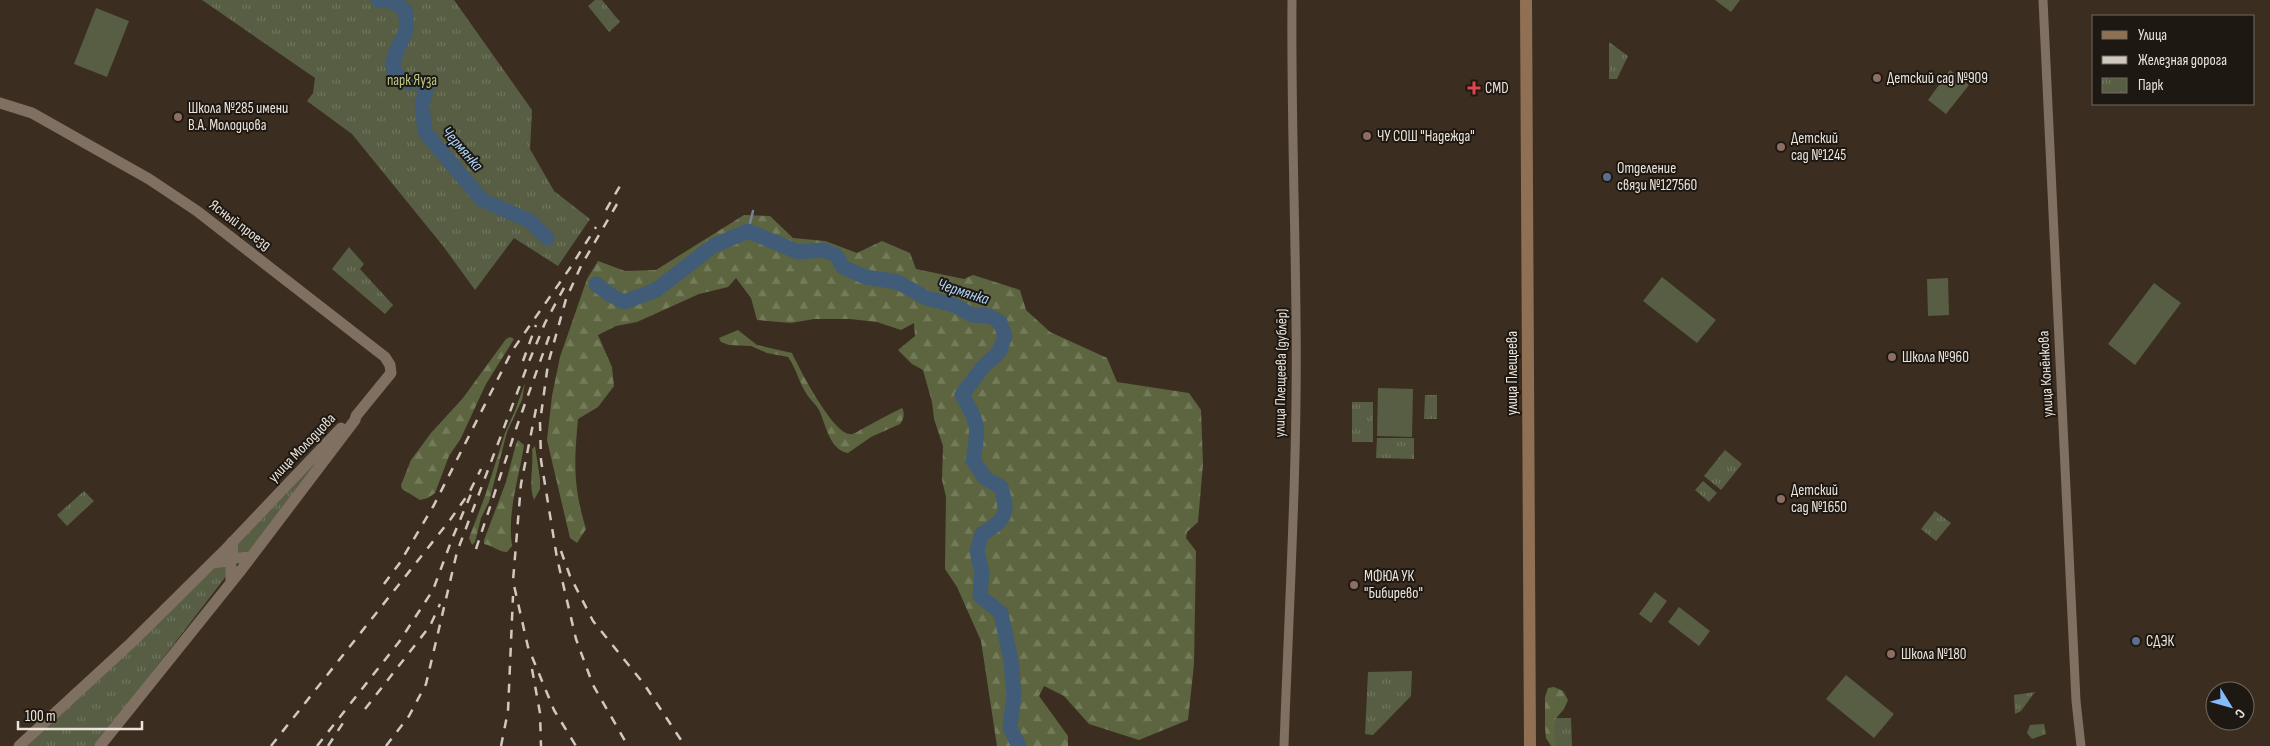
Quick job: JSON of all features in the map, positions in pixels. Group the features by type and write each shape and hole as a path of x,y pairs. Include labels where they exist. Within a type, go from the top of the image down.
{"main road":[{"name":"улица Плещеева","path":"1526,0 1530,746"}],"street":[{"name":"улица Плещеева (дублёр)","path":"1284,746 1293,501 1295,376 1291,71 1292,0"},
{"name":"улица Конёнкова","path":"2043,0 2076,701 2081,746"},
{"name":"Ясный проезд","path":"0,103 32,113 150,179 197,211 385,357 390,365 391,373 356,416"},
{"name":"улица Молодцова","path":"18,746 132,643 352,417 356,416"},
{"name":"улица Молодцова","path":"100,746 251,557 355,420 356,416"},
{"path":"232,542 233,555 236,558 251,557"},
{"path":"212,562 227,561 231,564 231,582"}],"green space":[{"name":"парк Яуза","path":"202,0 454,0 532,110 530,149 554,191 590,219 558,266 514,238 475,290 443,246 352,134 307,101 313,93 315,78"},
{"path":"595,0 602,0 620,22 609,32 588,6"},
{"path":"1715,0 1740,0 1731,12"},
{"path":"96,8 129,21 107,77 74,64"},
{"path":"1609,42 1628,56 1617,79 1609,79"},
{"path":"1950,70 1969,85 1946,114 1928,100"},
{"path":"744,215 770,216 793,238 825,241 857,253 882,241 910,253 916,269 964,279 973,275 1020,290 1026,310 1050,332 1107,358 1117,382 1189,393 1201,410 1203,464 1198,522 1187,532 1186,538 1196,551 1194,664 1188,720 1139,740 1089,724 1064,696 1044,686 1039,696 1068,736 1068,746 997,746 981,641 957,587 945,569 946,497 942,480 943,446 934,419 932,402 923,370 912,364 898,350 915,336 914,323 901,330 877,322 850,319 814,319 791,323 757,320 751,298 736,278 728,287 699,294 637,322 616,326 598,335 612,367 614,386 598,407 578,419 576,474 579,500 586,529 577,543 570,538 547,440 552,396 560,357 587,279 598,261 625,271 656,270"},
{"path":"349,247 364,264 360,269 393,305 385,314 332,269"},
{"path":"1662,277 1716,320 1697,343 1643,301"},
{"path":"1948,278 1949,315 1928,316 1927,279"},
{"path":"2154,283 2181,303 2135,365 2108,344"},
{"path":"738,330 757,345 792,353 817,399 843,431 854,434 902,408 904,414 900,424 871,437 848,453 842,451 830,437 819,409 806,393 788,357 767,353 751,346 729,345 721,342 719,338"},
{"path":"510,337 514,339 486,384 461,438 449,456 435,493 428,498 420,500 402,489 401,485 411,460 431,433 463,398 506,339"},
{"path":"525,383 522,400 507,432 489,502 481,518 475,542 472,545 469,538 485,496 505,433"},
{"path":"1378,388 1413,389 1412,437 1377,436"},
{"path":"1425,395 1437,395 1437,419 1424,419"},
{"path":"1352,402 1373,402 1373,442 1352,442"},
{"path":"1377,438 1414,438 1414,459 1376,458"},
{"path":"518,440 524,445 512,508 512,546 507,552 504,552 484,544 484,540 506,482"},
{"path":"535,446 540,489 534,500 531,481 532,449"},
{"path":"329,448 247,554 236,551 235,544"},
{"path":"1725,450 1742,464 1721,490 1704,476"},
{"path":"1703,481 1717,493 1709,502 1695,490"},
{"path":"84,491 94,501 67,526 57,515"},
{"path":"1935,511 1951,523 1936,541 1921,529"},
{"path":"213,565 226,566 227,575 94,746 27,746"},
{"path":"1655,592 1667,601 1651,623 1639,614"},
{"path":"1679,607 1710,631 1699,646 1668,622"},
{"path":"1412,671 1411,696 1373,735 1365,734 1368,672"},
{"path":"1846,675 1894,714 1874,738 1826,699"},
{"path":"1554,687 1563,691 1568,700 1564,709 1557,717 1562,746 1551,746 1546,738 1545,697 1548,688"},
{"path":"2035,692 2021,711 2015,714 2014,695"},
{"path":"1554,718 1571,718 1572,746 1555,746"},
{"path":"2044,724 2046,734 2032,739 2027,733 2030,725"}],"waterway":[{"name":"Чермянка","path":"378,0 391,1 405,10 406,30 396,52 393,66 400,78 409,83 419,81 427,87 422,104 425,132 482,200 530,221 547,238"},
{"path":"748,231 753,211"},
{"name":"Чермянка","path":"596,284 624,302 656,290 713,246 748,231 798,252 823,250 836,255 843,267 865,277 898,282 926,298 954,305 972,315 989,316 1000,322 1005,336 999,352 982,368 962,395 975,419 977,433 973,460 985,478 1001,487 1005,504 1004,515 1001,520 982,534 977,551 982,572 980,596 1001,613 1011,661 1014,694 1010,728 1019,746"}],"railway":[{"path":"606,210 620,186"},
{"path":"617,204 581,266 566,299 548,364 540,422 541,460 557,558 576,639 593,685 628,746"},
{"path":"384,584 399,564 434,505 512,351 596,227"},
{"path":"386,746 409,716 426,684 457,552 528,364 545,323 565,286"},
{"path":"523,361 536,325"},
{"path":"476,549 550,334"},
{"path":"536,409 521,484 513,581 528,647 554,710 576,746"},
{"path":"271,746 450,520 469,493 481,469"},
{"path":"317,746 399,642 433,590 471,494"},
{"path":"561,551 570,576 593,621 644,684 685,746"},
{"path":"501,746 508,711 513,596"},
{"path":"365,709 430,626 440,604"},
{"path":"532,669 540,713 541,746"},
{"path":"328,746 343,723"}],"place":[{"name":"Детский сад №909","path":"1877,78"},
{"name":"CMD","path":"1474,88"},
{"name":"Школа №285 имени В.А. Молодцова","path":"178,117"},
{"name":"ЧУ СОШ \"Надежда\"","path":"1367,136"},
{"name":"Детский сад №1245","path":"1781,147"},
{"name":"Отделение связи №127560","path":"1607,177"},
{"name":"Школа №960","path":"1892,357"},
{"name":"Детский сад №1650","path":"1781,499"},
{"name":"МФЮА УК \"Бибирево\"","path":"1354,585"},
{"name":"СДЭК","path":"2136,641"},
{"name":"Школа №180","path":"1891,654"}]}
